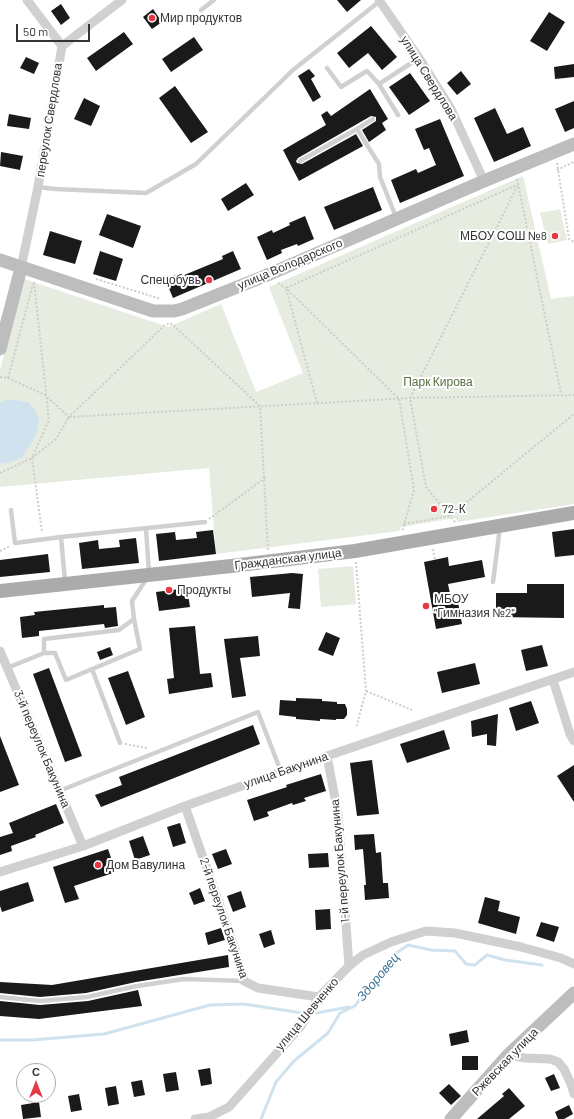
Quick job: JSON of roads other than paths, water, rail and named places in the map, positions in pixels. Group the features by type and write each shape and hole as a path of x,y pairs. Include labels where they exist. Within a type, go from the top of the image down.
{"main road":[{"name":"Гражданская улица","path":"0,591 355,551 574,513"}],"street":[{"path":"27,0 62,46"},
{"name":"переулок Свердлова","path":"21,268 38,187 62,46 122,0"},
{"name":"улица Свердлова","path":"379,1 419,58 452,109 484,181"},
{"name":"улица Володарского","path":"0,260 153,311 174,311 265,276 484,181 574,144"},
{"path":"0,349 21,268"},
{"name":"3-й переулок Бакунина","path":"0,652 83,846"},
{"name":"улица Бакунина","path":"0,872 83,846 185,806 574,672"},
{"path":"553,680 570,734 574,741"},
{"name":"1-й переулок Бакунина","path":"327,756 338,814 349,966"},
{"name":"2-й переулок Бакунина","path":"185,806 235,948 244,981 258,988 318,997"},
{"name":"улица Шевченко","path":"195,1119 209,1117 229,1107 301,1026 318,997 349,966 363,955 391,942 426,931 455,933 521,947 561,958 574,964"},
{"name":"Ржевская улица","path":"451,1119 508,1055 574,993"},
{"name":"Ржевская улица","path":"561,1006 574,1000"},
{"path":"508,1055 525,1058 550,1059 558,1062 564,1069 574,1094"}],"lane":[{"path":"201,10 214,0"},
{"path":"38,187 146,193 196,164 294,70 379,1"},
{"path":"379,84 419,58"},
{"path":"327,68 341,87 367,70 379,84 398,115"},
{"path":"300,161 373,119"},
{"path":"357,129 379,164 380,177 397,219"},
{"path":"11,510 15,543 206,522"},
{"path":"493,582 500,535 498,526"},
{"path":"7,668 44,653 54,653 66,680 140,649 132,601 149,575 146,529"},
{"path":"60,537 66,584"},
{"path":"44,653 44,639 119,630 134,619"},
{"path":"92,669 120,743"},
{"path":"59,791 258,712 281,772"},
{"path":"0,997 40,1001 87,997 137,986 184,979 244,981"}],"water":[{"path":"6,400 28,402 35,410 39,420 38,429 33,441 21,458 3,464 0,462 0,403"}],"waterway":[{"name":"Здоровец","path":"261,1119 276,1082 294,1061 328,1033 340,1013 355,1006 395,954 408,945 431,950 455,951 466,964 475,965 487,955 505,960 542,965"},
{"path":"0,1040 32,1040 104,1034 210,1005 244,1004 302,1013"},
{"path":"316,1013 349,1007"}],"place":[{"name":"Мир продуктов","path":"152,18"},
{"name":"МБОУ СОШ №8","path":"555,236"},
{"name":"Спецобувь","path":"209,280"},
{"name":"72-К","path":"434,509"},
{"name":"Продукты","path":"169,590"},
{"name":"МБОУ \"Гимназия №2\"","path":"426,606"},
{"name":"Дом Вавулина","path":"98,865"}],"park label":[{"name":"Парк Кирова","path":"438,382"}]}
